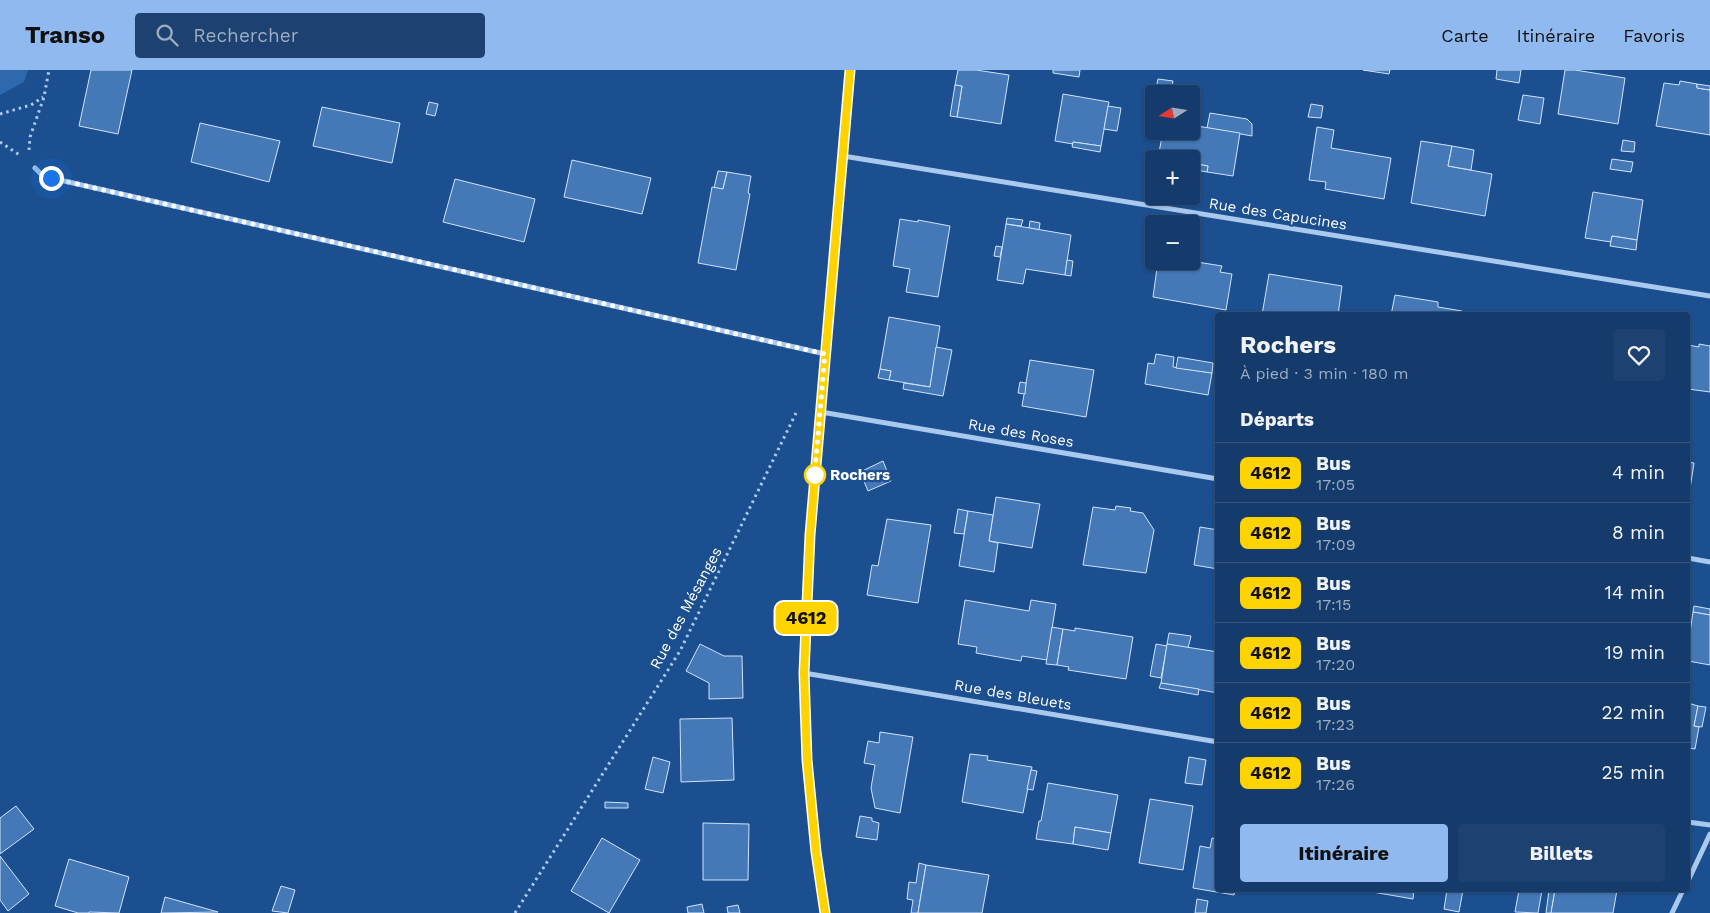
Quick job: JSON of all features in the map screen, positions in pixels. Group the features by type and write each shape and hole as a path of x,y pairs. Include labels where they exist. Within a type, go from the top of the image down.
{"street":[{"path":"825,913 816,852 807,760 804,673 810,535 850,70"},
{"name":"Rue des Capucines","path":"843,156 1710,296"},
{"path":"35,168 42,175 51,178 825,354"},
{"name":"Rue des Roses","path":"821,412 1215,478"},
{"path":"1690,558 1710,562"},
{"name":"Rue des Bleuets","path":"804,673 1215,742"},
{"path":"1690,822 1710,825"},
{"path":"1690,877 1710,834"},
{"path":"1672,913 1682,892"}],"path":[{"path":"35,168 30,158 30,137 44,97 49,70"},
{"path":"0,114 31,105 44,97"},
{"name":"Rue des Mésanges","path":"515,913 680,651 797,411"}],"shaded area":[{"path":"0,70 28,70 24,82 0,95"}],"building":[{"path":"91,70 132,70 118,134 79,126"},
{"path":"958,70 976,70 1009,75 1001,124 957,117 962,86 955,85"},
{"path":"1053,70 1080,70 1079,77 1053,73"},
{"path":"1363,70 1390,70 1389,74"},
{"path":"1497,70 1521,70 1519,83 1496,79"},
{"path":"1565,70 1625,78 1618,124 1558,114"},
{"path":"1158,79 1173,81 1172,85 1157,85"},
{"path":"1680,81 1697,84 1697,88 1710,90 1710,135 1656,126 1664,83 1679,85"},
{"path":"1697,84 1710,86 1710,90 1697,88"},
{"path":"955,85 962,86 957,117 950,116"},
{"path":"1063,94 1109,102 1101,146 1055,141"},
{"path":"1523,95 1544,98 1540,124 1518,120"},
{"path":"429,102 438,104 435,116 426,114"},
{"path":"1311,104 1323,106 1321,118 1308,117"},
{"path":"1108,106 1121,108 1117,131 1104,129"},
{"path":"322,107 400,123 392,163 313,146"},
{"path":"1210,113 1247,119 1252,124 1252,136 1207,128"},
{"path":"200,123 280,141 269,182 191,162"},
{"path":"1200,126 1240,133 1233,176 1207,172 1208,166 1200,165 1200,150 1159,150 1161,140 1200,140"},
{"path":"1317,127 1334,130 1331,148 1391,158 1384,199 1325,189 1326,182 1309,180"},
{"path":"1623,140 1635,142 1634,152 1621,151"},
{"path":"1421,141 1452,146 1448,166 1492,174 1485,216 1411,203"},
{"path":"1073,142 1101,146 1100,152 1072,147"},
{"path":"1452,146 1474,150 1471,170 1448,166"},
{"path":"1612,159 1633,162 1631,172 1610,169"},
{"path":"572,160 651,178 642,214 564,197"},
{"path":"1200,165 1208,166 1207,172 1200,171"},
{"path":"718,171 727,172 723,189 714,188"},
{"path":"727,172 751,176 748,193 750,194 736,270 698,263 712,187 723,189"},
{"path":"455,179 535,199 524,242 443,222"},
{"path":"1593,192 1643,200 1637,240 1612,236 1611,242 1585,238"},
{"path":"1007,218 1023,220 1021,226 1006,224"},
{"path":"900,219 918,222 918,220 950,226 938,297 906,292 910,269 893,266"},
{"path":"1030,221 1040,223 1039,230 1029,228"},
{"path":"1006,224 1071,235 1065,275 1026,269 1023,284 997,280"},
{"path":"1612,236 1637,240 1636,250 1610,246"},
{"path":"996,246 1002,247 1000,257 994,256"},
{"path":"1067,260 1073,261 1071,276 1065,275"},
{"path":"1200,262 1222,266 1220,272 1232,274 1226,310 1153,297 1157,270 1200,270"},
{"path":"1269,274 1342,286 1338,312 1263,312"},
{"path":"1395,295 1438,302 1438,307 1462,311 1462,312 1392,312"},
{"path":"889,317 940,326 930,387 889,380 891,371 880,369"},
{"path":"1699,344 1710,346 1710,392 1690,389 1690,345 1699,347"},
{"path":"936,347 952,350 943,396 903,389 904,383 930,387"},
{"path":"1156,354 1174,357 1173,367 1212,373 1208,395 1145,384 1148,363 1154,364"},
{"path":"1178,357 1213,363 1212,373 1176,368"},
{"path":"1030,360 1094,370 1086,417 1022,406"},
{"path":"880,369 891,371 889,380 878,378"},
{"path":"1020,382 1026,383 1025,394 1018,393"},
{"path":"883,461 891,481 868,491 860,472"},
{"path":"1690,462 1694,463 1690,489"},
{"path":"996,497 1040,504 1032,548 989,541"},
{"path":"1116,506 1131,508 1130,511 1143,513 1154,530 1146,573 1083,565 1093,507 1115,510"},
{"path":"958,509 968,511 964,534 954,533"},
{"path":"968,511 993,515 989,541 998,543 994,572 959,566"},
{"path":"887,519 931,525 918,603 867,595 872,565 878,566"},
{"path":"1200,527 1215,530 1215,568 1194,565"},
{"path":"965,600 1029,611 1031,600 1056,604 1047,660 1022,656 1021,661 976,653 977,647 958,644"},
{"path":"1694,606 1710,609 1710,615 1693,612"},
{"path":"1693,612 1710,615 1710,665 1690,661 1690,632"},
{"path":"1052,627 1063,629 1057,665 1046,664"},
{"path":"1075,628 1133,637 1126,679 1068,670 1069,667 1057,665 1063,629 1075,631"},
{"path":"1169,633 1191,636 1188,648 1167,644"},
{"path":"700,644 724,656 742,656 743,698 709,699 709,683 686,671"},
{"path":"1156,644 1167,646 1161,678 1150,676"},
{"path":"1167,644 1215,652 1215,692 1161,683"},
{"path":"1161,683 1199,689 1198,695 1159,688"},
{"path":"1690,704 1698,706 1694,726 1699,727 1695,749 1690,748"},
{"path":"1698,706 1706,707 1702,727 1694,726"},
{"path":"732,718 734,780 681,782 680,719"},
{"path":"880,732 913,737 900,813 875,808 871,788 875,765 864,763 868,741 879,743"},
{"path":"970,754 988,756 987,760 1032,767 1023,813 962,802"},
{"path":"653,757 670,762 663,793 645,789"},
{"path":"1189,757 1206,760 1202,785 1185,783"},
{"path":"1031,770 1037,771 1033,790 1027,789"},
{"path":"1048,783 1118,795 1111,833 1075,827 1073,844 1036,839"},
{"path":"1150,799 1193,806 1183,870 1139,863"},
{"path":"605,802 628,803 628,808 605,808"},
{"path":"16,806 34,829 0,854 0,818"},
{"path":"860,816 872,818 872,821 879,823 877,840 856,837"},
{"path":"703,823 749,824 748,880 703,880"},
{"path":"1075,827 1111,833 1108,850 1073,844"},
{"path":"602,838 640,860 609,913 571,891"},
{"path":"1212,838 1215,838 1215,892 1193,888 1200,846 1210,848"},
{"path":"0,856 29,894 8,911 0,900"},
{"path":"69,859 129,877 119,913 78,913 55,906"},
{"path":"919,863 926,865 918,913 911,913 913,900 907,899 909,882 916,883"},
{"path":"926,865 989,875 982,913 918,913"},
{"path":"281,886 295,890 288,913 272,911"},
{"path":"1216,892 1235,892 1234,895"},
{"path":"1373,892 1414,892 1413,899"},
{"path":"1447,892 1463,892 1459,912 1444,909"},
{"path":"1519,892 1542,892 1538,913 1515,912"},
{"path":"1549,892 1555,892 1551,913 1546,913"},
{"path":"1555,892 1617,892 1613,913 1551,913"},
{"path":"165,897 218,912 161,913"},
{"path":"1197,899 1208,901 1206,913 1195,913"},
{"path":"702,904 704,913 688,913 687,907"},
{"path":"738,905 740,913 728,913 727,907"}],"bus line":[{"name":"4612","path":"825,913 816,852 807,760 804,673 810,535 850,70"}],"place":[{"name":"Rochers","path":"815,475"}],"route":[{"path":"51,178 825,354 814,482 815,475"}]}
